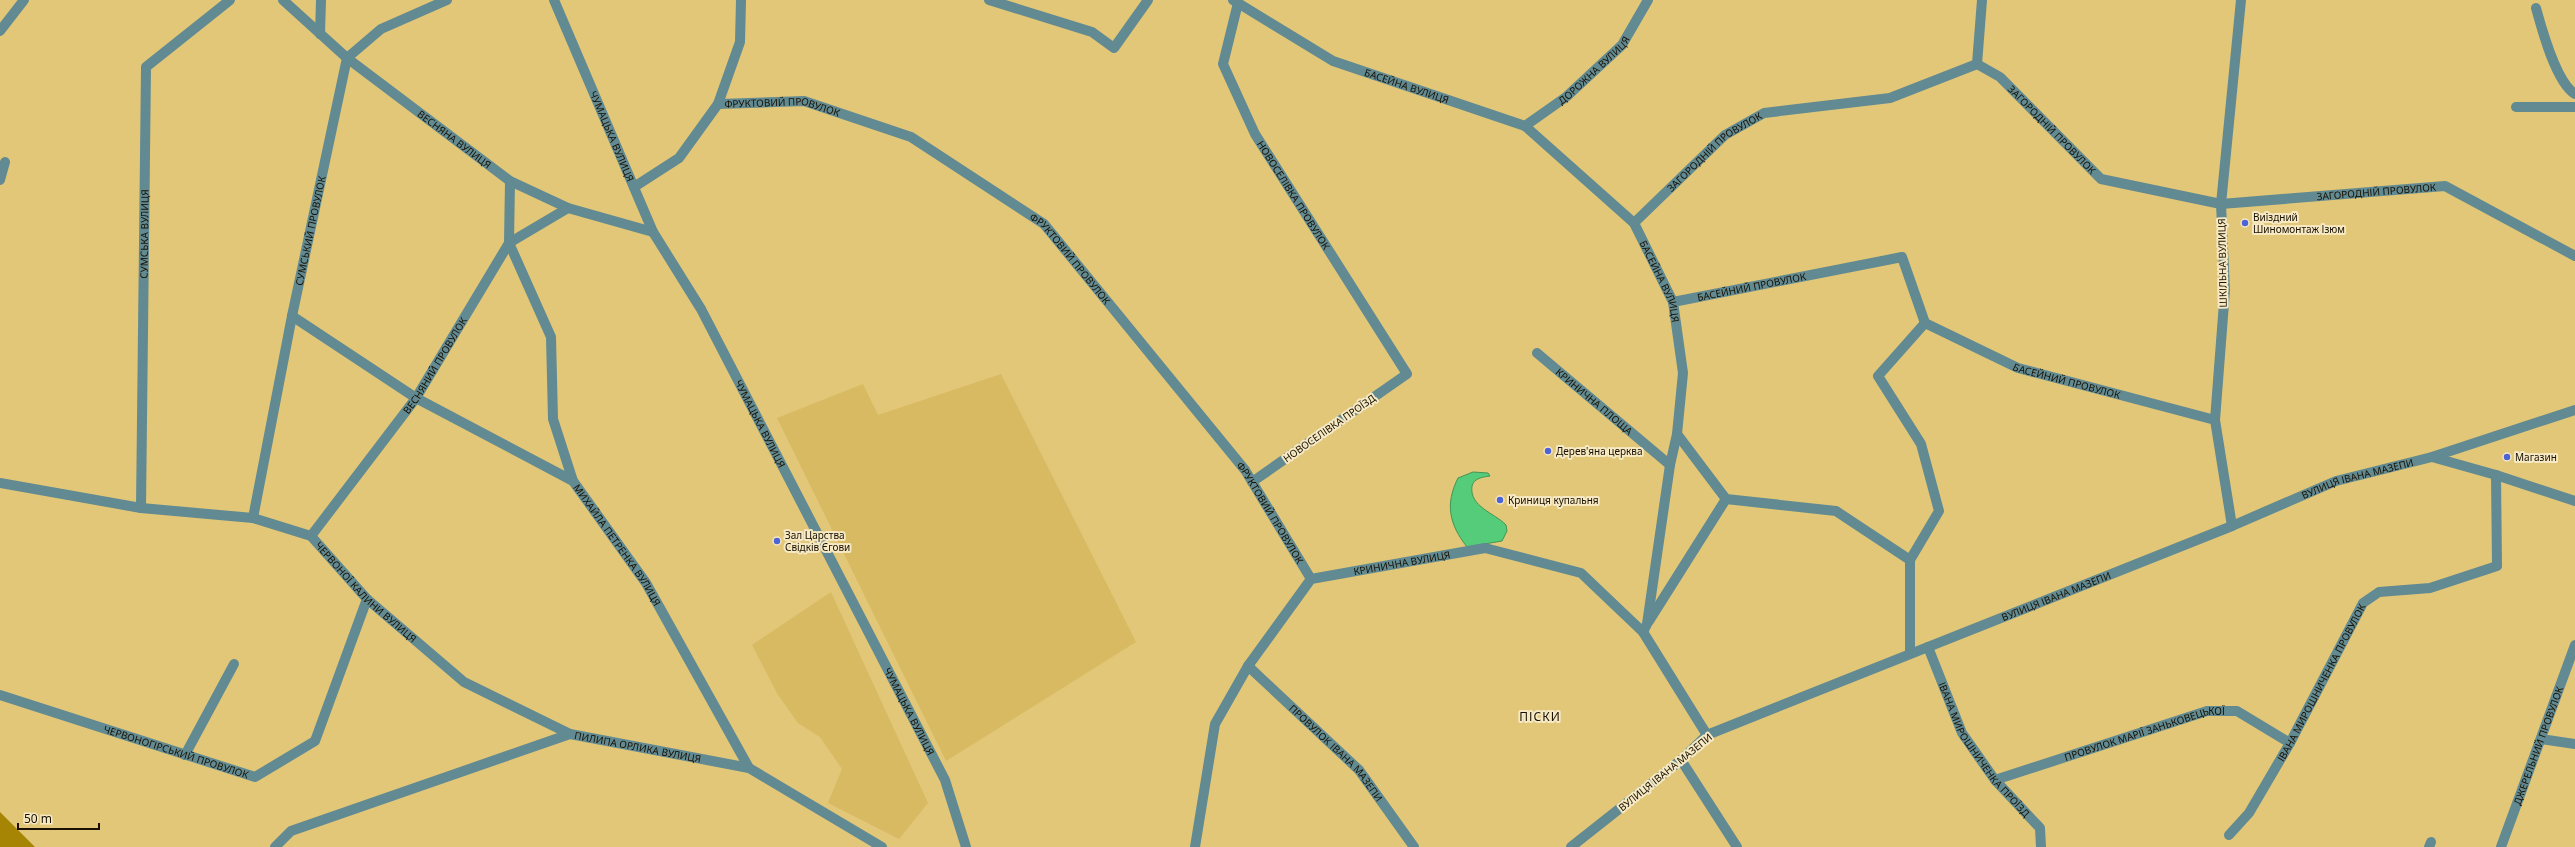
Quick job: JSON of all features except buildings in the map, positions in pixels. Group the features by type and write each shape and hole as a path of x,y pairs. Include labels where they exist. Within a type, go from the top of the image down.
{"street":[{"path":"0,31 24,0"},
{"name":"СУМСЬКА ВУЛИЦЯ","path":"141,508 146,67 230,0"},
{"name":"ВЕСНЯНА ВУЛИЦЯ","path":"283,0 347,58 510,181 568,208 653,232"},
{"path":"320,0 320,34"},
{"path":"347,58 381,28 447,0"},
{"name":"ЧУМАЦЬКА ВУЛИЦЯ","path":"554,0 653,232 701,309 945,780 966,847"},
{"path":"634,186 679,158 718,104 740,42 741,0"},
{"path":"989,0 1092,32 1114,48 1148,0"},
{"name":"ДОРОЖНА ВУЛИЦЯ","path":"1525,126 1566,97 1622,45 1648,0"},
{"path":"1977,64 1982,0"},
{"name":"ШКІЛЬНА ВУЛИЦЯ","path":"2232,526 2216,420 2224,290 2221,204 2240,0"},
{"name":"БАСЕЙНА ВУЛИЦЯ","path":"1236,2 1333,61 1525,126 1634,223 1673,302 1683,373 1677,434"},
{"name":"НОВОСЕЛІВКА ПРОВУЛОК","path":"1236,2 1222,64 1255,134 1407,374"},
{"path":"2536,8 2542,32 2566,89 2575,94"},
{"name":"СУМСЬКИЙ ПРОВУЛОК","path":"253,518 292,316 347,58"},
{"name":"ЗАГОРОДНІЙ ПРОВУЛОК","path":"1634,223 1725,135 1764,114 1890,98 1977,64 2000,77 2101,179 2221,204 2445,186 2575,256"},
{"name":"ФРУКТОВИЙ ПРОВУЛОК","path":"718,104 804,101 911,137 1044,224 1245,470 1311,579"},
{"path":"2516,107 2575,107"},
{"path":"0,180 6,162"},
{"path":"510,181 510,243 551,337 553,419 573,481"},
{"name":"ВЕСНЯНИЙ ПРОВУЛОК","path":"310,536 416,398 510,243 568,208"},
{"name":"БАСЕЙНИЙ ПРОВУЛОК","path":"1673,302 1902,257 1926,323 2018,368 2216,420"},
{"name":"МИХАЙЛА ПЕТРЕНКА ВУЛИЦЯ","path":"292,316 416,398 573,481 646,583 749,768"},
{"path":"1910,653 1910,560 1939,511 1921,444 1878,376 1926,323"},
{"name":"КРИНИЧНА ПЛОЩА","path":"1537,353 1670,466"},
{"name":"НОВОСЕЛІВКА ПРОЇЗД","path":"1252,482 1407,374"},
{"name":"ВУЛИЦЯ ІВАНА МАЗЕПИ","path":"1571,847 1681,760 1707,735 2232,526 2336,481 2432,457 2575,410"},
{"path":"1677,434 1726,499 1836,511 1910,560"},
{"path":"1645,628 1670,466 1677,434"},
{"path":"2432,457 2496,475 2575,501"},
{"name":"ІВАНА МИРОШНИЧЕНКА ПРОВУЛОК","path":"2229,835 2249,813 2290,743 2363,603 2379,592 2430,588 2497,566 2496,475"},
{"name":"ЧЕРВОНОЇ КАЛИНИ ВУЛИЦЯ","path":"0,483 141,508 253,518 310,536 367,599 464,682 570,734"},
{"path":"1645,628 1726,499"},
{"name":"КРИНИЧНА ВУЛИЦЯ","path":"1311,579 1485,548 1581,573 1645,628 1707,735"},
{"path":"1195,847 1215,724 1248,666 1311,579"},
{"name":"ЧЕРВОНОГІРСЬКИЙ ПРОВУЛОК","path":"0,695 255,777 315,741 367,599"},
{"name":"ДЖЕРЕЛЬНИЙ ПРОВУЛОК","path":"2501,847 2575,645"},
{"name":"ІВАНА МИРОШНИЧЕНКА ПРОЇЗД","path":"1928,647 1962,733 1995,780 2040,828 2041,847"},
{"path":"185,755 234,664"},
{"name":"ПРОВУЛОК ІВАНА МАЗЕПИ","path":"1248,666 1359,770 1414,847"},
{"name":"ПРОВУЛОК МАРІЇ ЗАНЬКОВЕЦЬКОЇ","path":"1995,780 2207,711 2238,711 2290,743"},
{"name":"ПИЛИПА ОРЛИКА ВУЛИЦЯ","path":"275,847 291,831 570,734 749,768 882,847"},
{"path":"2540,739 2575,744"},
{"path":"1681,760 1737,847"}],"shaded area":[{"path":"1001,374 1136,642 946,761 777,418 863,384 878,415"},
{"path":"1473,472 1488,473 1490,476 1479,478 1475,481 1472,486 1472,493 1474,499 1484,509 1506,525 1507,531 1502,541 1467,547 1456,530 1450,505 1451,497 1458,478"},
{"path":"831,592 928,803 899,839 828,803 842,769 820,737 798,723 778,695 752,645"},
{"path":"0,812 35,847 0,847"}],"place":[{"name":"Виїздний Шиномонтаж Ізюм","path":"2245,223"},
{"name":"Дерев'яна церква","path":"1548,451"},
{"name":"Магазин","path":"2507,457"},
{"name":"Криниця купальня","path":"1500,500"},
{"name":"Зал Царства Свідків Єгови","path":"777,541"}],"district":[{"name":"ПІСКИ","path":"1540,716"}]}
